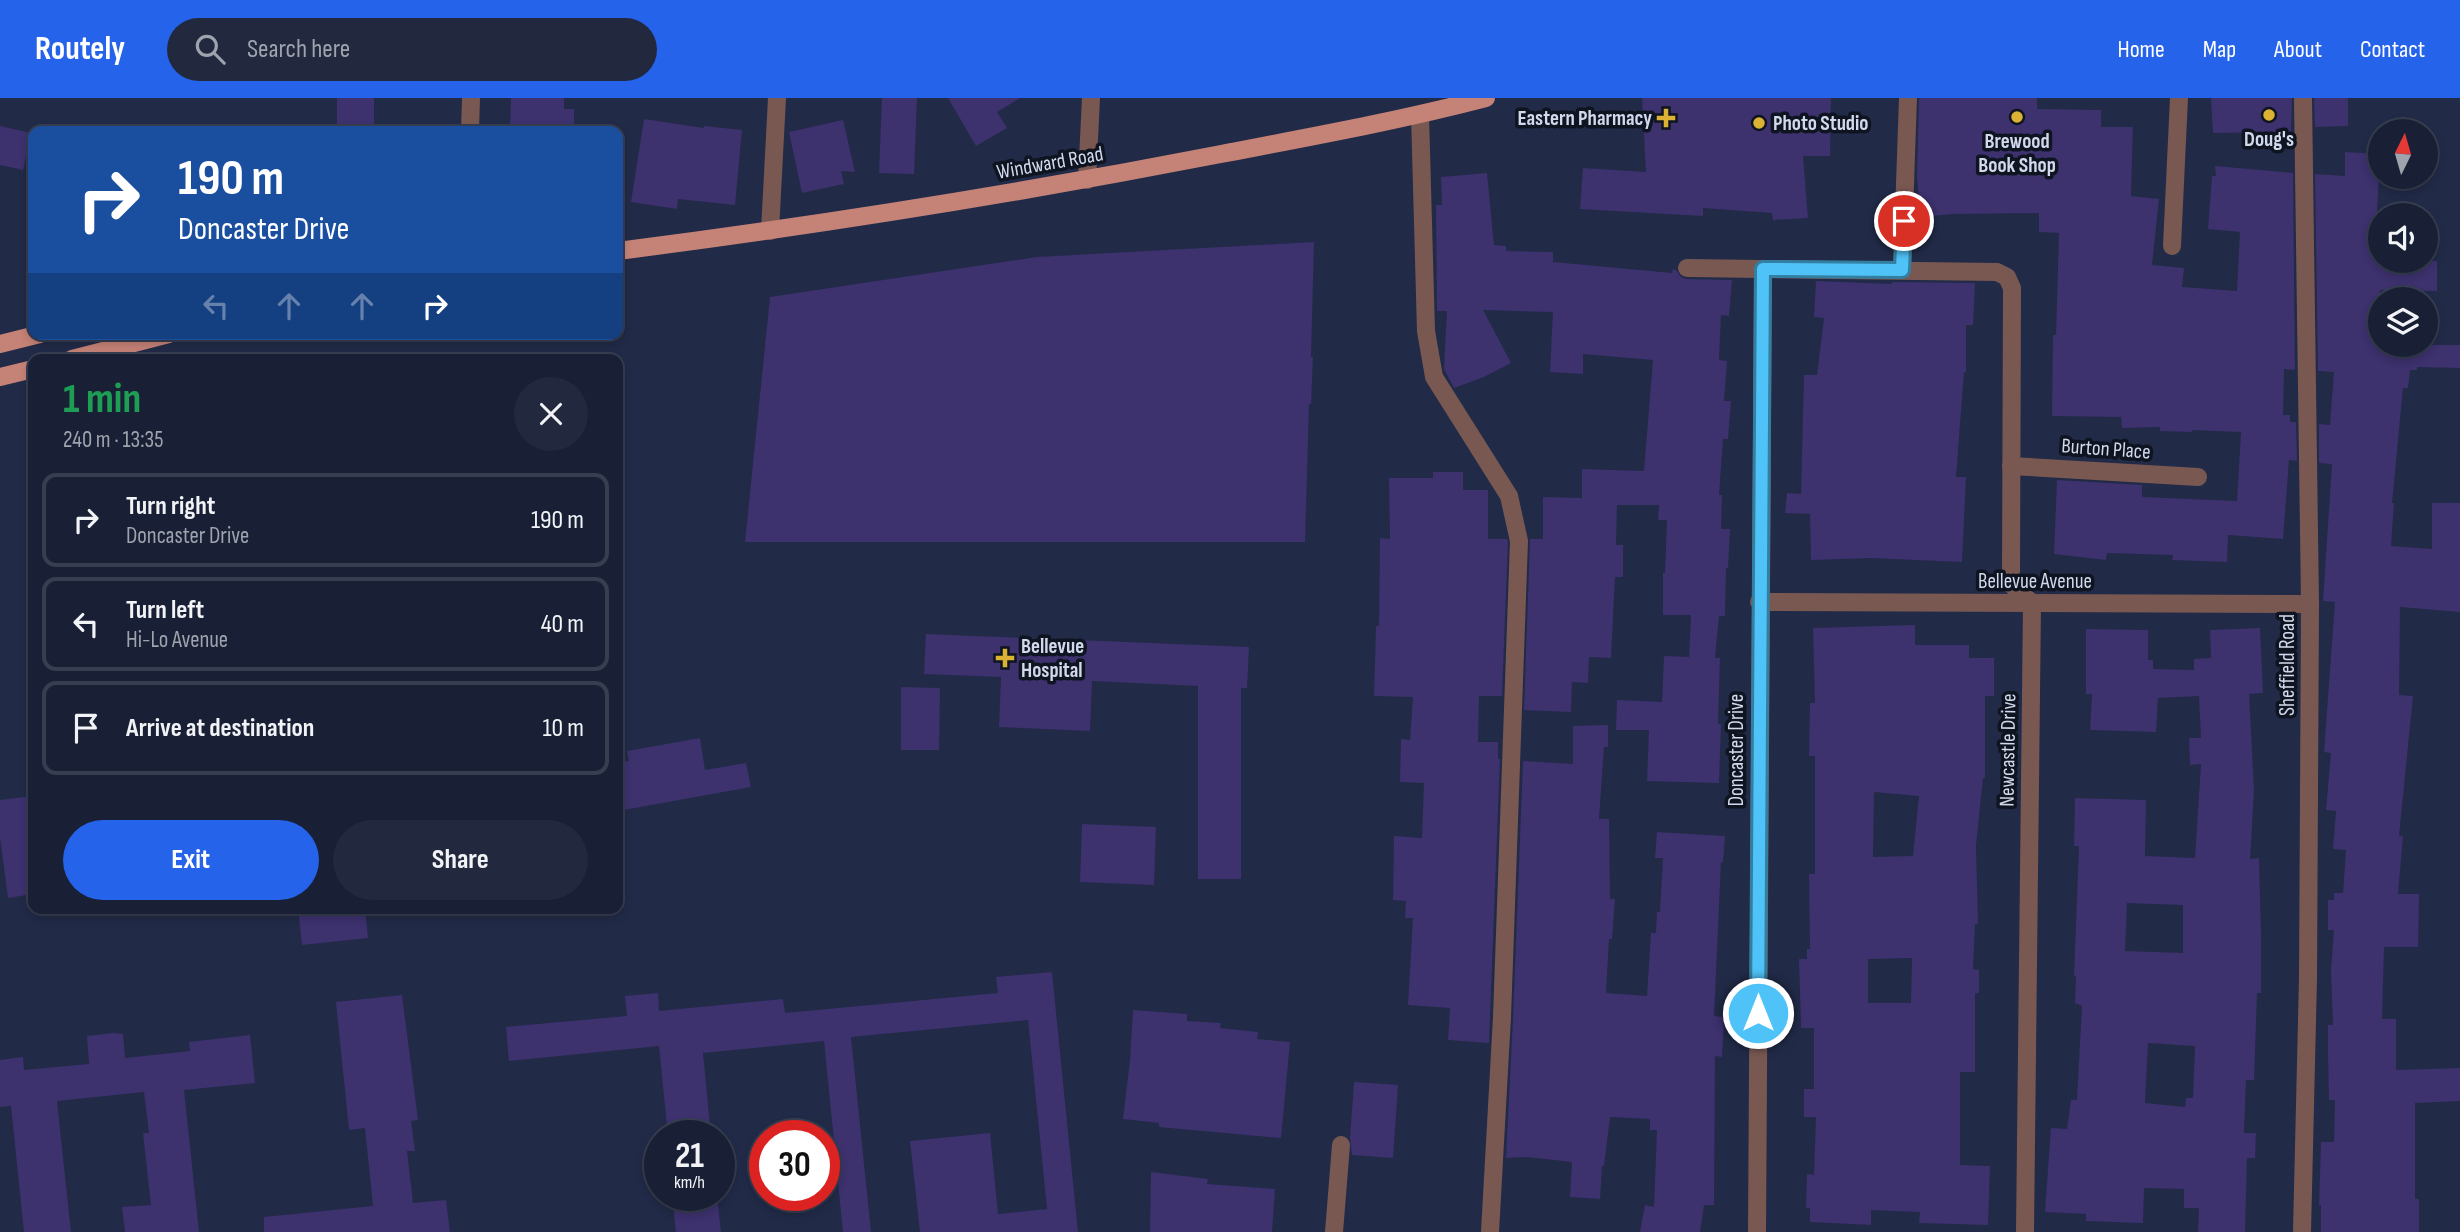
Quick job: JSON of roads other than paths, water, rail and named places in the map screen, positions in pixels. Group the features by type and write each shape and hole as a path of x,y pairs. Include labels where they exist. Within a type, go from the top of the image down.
{"main road":[{"name":"Windward Road","path":"623,250 770,231 1087,180 1420,115 1486,98"},
{"path":"0,344 28,337"},
{"path":"91,354 146,340"},
{"path":"0,377 28,370"}],"street":[{"path":"470,126 471,98"},
{"path":"770,231 777,98"},
{"path":"1087,180 1091,98"},
{"path":"1902,270 1908,98"},
{"path":"2172,246 2179,98"},
{"name":"Sheffield Road","path":"2302,1232 2308,978 2310,604 2303,98"},
{"path":"1420,115 1429,356 1434,377 1509,496 1519,541 1502,1017 1490,1232"},
{"path":"1687,268 1997,272 2007,278 2012,288 2011,574 2014,587 2032,603"},
{"name":"Doncaster Drive","path":"1757,1232 1763,269"},
{"name":"Burton Place","path":"2011,466 2198,477"},
{"name":"Bellevue Avenue","path":"1759,603 2310,604"},
{"name":"Newcastle Drive","path":"2025,1232 2032,603"},
{"path":"1334,1232 1341,1146"}],"place":[{"name":"Doug's","path":"2269,115"},
{"name":"Brewood Book Shop","path":"2017,117"},
{"name":"Eastern Pharmacy","path":"1666,118"},
{"name":"Photo Studio","path":"1759,123"},
{"name":"Bellevue Hospital","path":"1005,658"}]}
